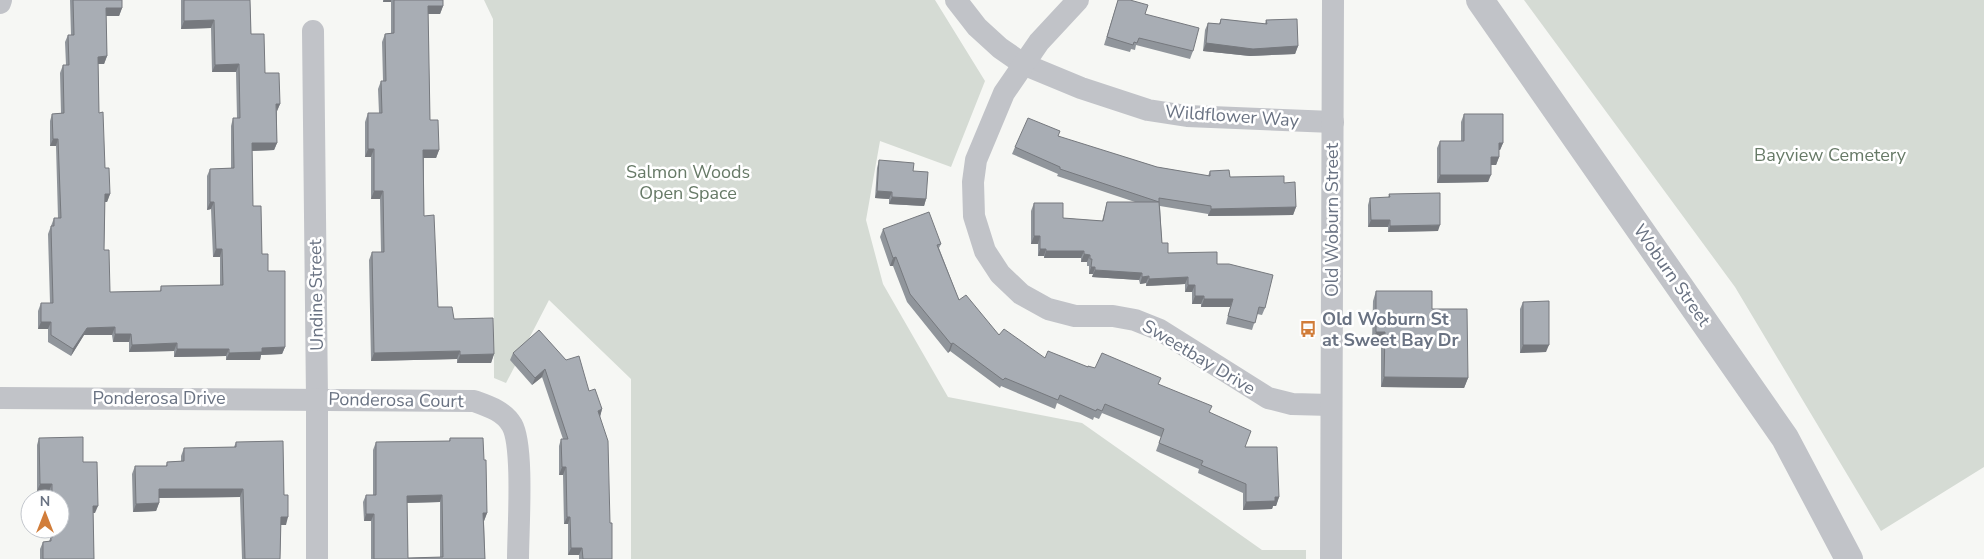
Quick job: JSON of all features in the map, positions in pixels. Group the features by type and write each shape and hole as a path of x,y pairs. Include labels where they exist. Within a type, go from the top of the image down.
{"street":[{"name":"Wildflower Way","path":"956,0 977,27 1000,48 1023,64 1081,88 1148,110 1226,119 1332,122"},
{"name":"Sweetbay Drive","path":"1078,0 1055,24 1023,64 1004,93 976,160 973,182 974,216 985,251 1000,274 1021,294 1048,309 1075,316 1114,316 1135,320 1160,330 1268,398 1292,404 1331,405"},
{"name":"Old Woburn Street","path":"1331,559 1333,0"},
{"name":"Woburn Street","path":"1480,0 1785,438 1849,559"},
{"name":"Undine Street","path":"313,31 318,399 317,559"},
{"name":"Ponderosa Drive","path":"0,398 318,399"},
{"name":"Ponderosa Court","path":"318,399 474,401 496,409 512,425 518,446 518,559"}],"green space":[{"name":"Salmon Woods Open Space","path":"484,0 935,0 985,81 951,167 880,141 866,220 883,284 948,397 1082,423 1262,550 1306,550 1306,559 631,559 631,379 549,300 506,383 494,378 493,19"},
{"name":"Bayview Cemetery","path":"1524,0 1984,0 1984,467 1881,531 1735,287"}],"building":[{"path":"73,0 122,0 122,8 106,8 107,56 98,57 99,113 103,112 105,168 109,168 110,194 105,194 104,250 109,250 110,292 161,291 161,286 223,285 222,249 216,249 214,202 210,202 210,169 234,168 233,118 240,118 239,64 215,65 214,20 184,21 184,0 250,0 251,34 264,34 265,73 279,73 280,104 276,104 277,143 252,143 253,206 261,206 262,254 268,254 268,271 285,271 285,347 262,348 262,352 229,353 229,349 177,349 177,343 132,345 131,334 115,334 115,327 87,328 73,349 51,335 51,322 41,322 41,303 53,303 51,226 54,226 54,218 61,218 58,139 53,139 52,114 64,113 63,65 69,65 68,35 74,35"},
{"path":"394,0 443,0 443,6 428,6 430,120 438,120 439,150 423,150 424,216 434,215 438,307 452,307 454,319 493,318 494,354 460,355 460,351 374,353 372,252 384,252 383,191 374,191 374,149 368,149 368,113 382,113 381,81 386,81 385,34 394,33"},
{"path":"1118,0 1130,0 1148,5 1145,14 1199,28 1193,51 1139,38 1137,43 1134,42 1133,45 1107,37"},
{"path":"1221,19 1267,24 1266,20 1297,19 1298,46 1253,49 1206,43 1208,23 1220,24"},
{"path":"1464,114 1503,114 1503,143 1499,143 1499,157 1491,157 1491,175 1440,175 1440,141 1464,141"},
{"path":"1028,118 1060,131 1058,136 1157,167 1210,176 1210,171 1229,170 1230,177 1284,176 1284,183 1295,182 1296,207 1211,209 1211,206 1159,198 1159,202 1060,169 1060,167 1015,147"},
{"path":"879,160 914,163 913,171 928,172 926,199 892,197 892,192 877,191"},
{"path":"1440,193 1440,225 1390,226 1390,220 1371,220 1370,198 1390,197 1389,194"},
{"path":"1107,202 1159,202 1162,243 1168,243 1168,253 1217,252 1217,264 1229,264 1273,275 1265,308 1259,307 1255,323 1228,316 1233,299 1204,299 1204,296 1195,296 1195,285 1188,285 1188,277 1149,279 1149,276 1142,277 1142,273 1095,270 1095,267 1091,267 1092,259 1090,259 1090,255 1084,254 1084,251 1046,251 1046,249 1040,249 1040,236 1034,236 1034,203 1063,203 1063,218 1103,221"},
{"path":"929,212 941,244 937,245 959,300 966,295 999,335 1004,329 1045,358 1048,351 1088,367 1095,368 1102,353 1161,378 1158,384 1212,406 1209,412 1251,431 1245,447 1277,447 1279,497 1275,497 1275,501 1246,502 1246,484 1201,465 1203,461 1159,443 1164,429 1105,404 1102,411 1097,409 1096,411 1060,395 1058,400 1005,378 1003,380 953,343 951,344 910,294 896,257 893,258 883,229"},
{"path":"1376,291 1432,291 1432,309 1467,309 1468,378 1384,377 1385,332 1376,332"},
{"path":"1549,301 1549,345 1523,345 1523,302"},
{"path":"539,330 566,360 579,356 589,391 595,389 602,409 598,411 608,441 612,559 583,559 582,548 571,548 570,517 567,517 566,467 562,467 561,439 568,439 545,369 535,378 513,353"},
{"path":"83,437 83,462 97,462 98,506 93,506 94,559 43,559 43,542 51,541 51,539 70,539 70,489 52,489 52,484 40,484 39,438"},
{"path":"450,438 483,438 484,460 486,460 487,513 483,513 485,559 374,559 374,514 366,514 366,495 376,495 376,442 450,441","holes":["442,495 443,557 408,558 407,496"]},
{"path":"283,441 284,495 288,495 288,517 281,517 280,559 245,559 243,489 159,489 159,503 136,504 135,466 167,466 167,462 184,461 184,448 236,447 236,442"}],"place":[{"name":"Old Woburn St at Sweet Bay Dr","path":"1308,329"}]}
